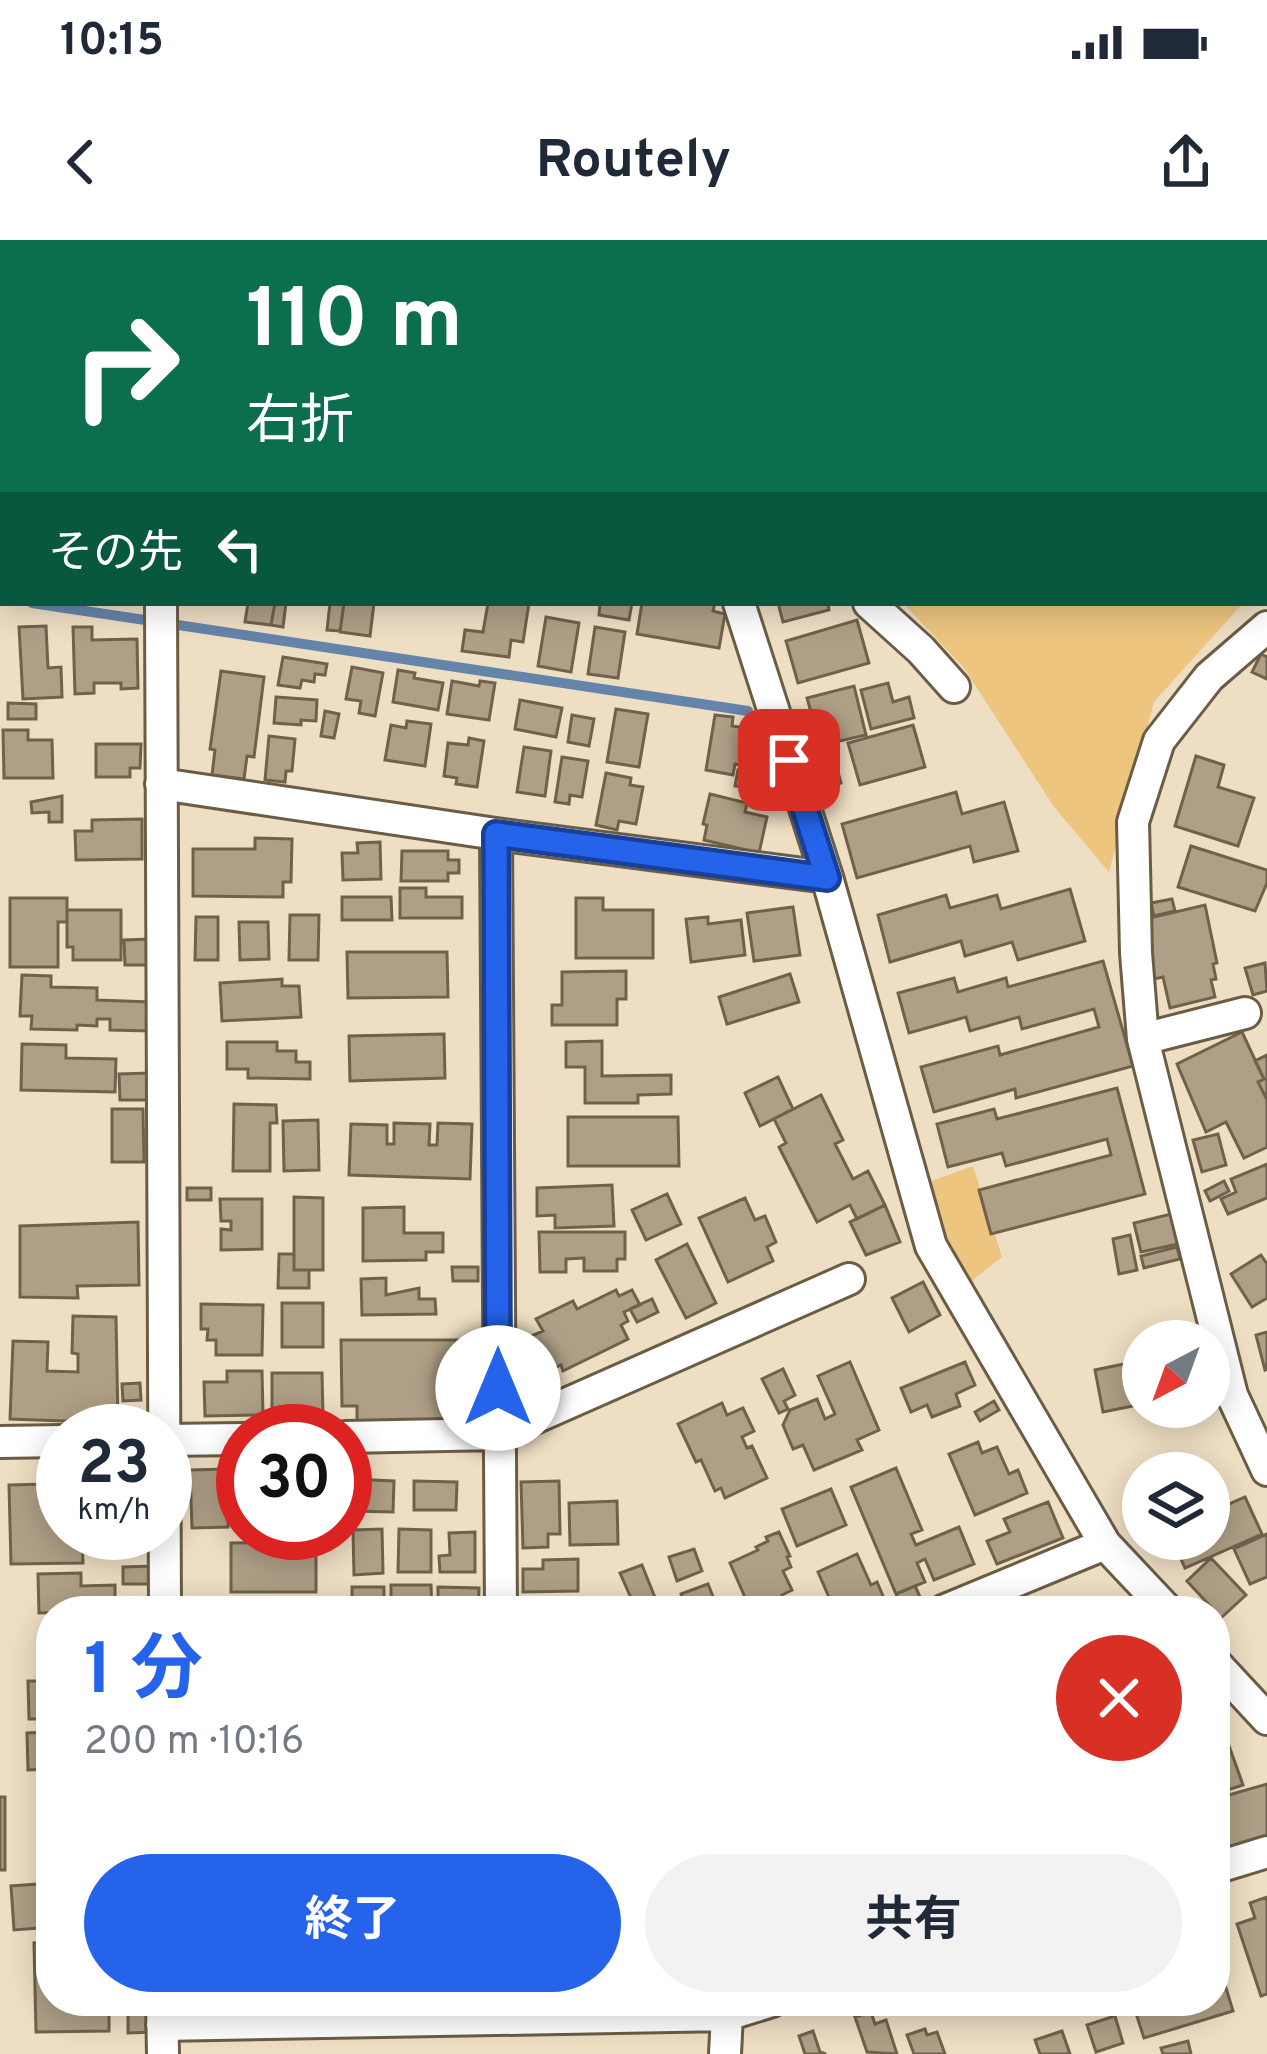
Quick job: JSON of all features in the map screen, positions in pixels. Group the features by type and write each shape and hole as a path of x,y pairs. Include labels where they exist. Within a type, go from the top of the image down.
{"street":[{"path":"161,606 166,1404"},
{"path":"740,606 827,878 931,1246 1106,1544 1154,1596"},
{"path":"872,606 955,687"},
{"path":"1267,627 1209,677 1159,741 1133,822 1143,1039 1232,1395 1267,1470"},
{"path":"161,784 827,878"},
{"path":"496,834 501,1596"},
{"path":"1143,1039 1244,1012"},
{"path":"372,1437 498,1435 849,1279"},
{"path":"0,1442 36,1441"},
{"path":"979,1596 1106,1544"},
{"path":"165,1560 165,1596"},
{"path":"1230,1679 1267,1719"},
{"path":"1230,1863 1267,1852"},
{"path":"162,2027 380,2016"},
{"path":"725,2054 727,2016"}],"shaded area":[{"path":"906,606 1240,606 1154,702 1109,872 1054,807 964,668"},
{"path":"973,1166 1002,1257 968,1284 939,1233 929,1182"}],"building":[{"path":"248,606 274,606 271,625 245,622"},
{"path":"274,606 286,606 283,627 271,625"},
{"path":"330,606 344,606 340,631 327,630"},
{"path":"344,606 374,606 370,636 340,632"},
{"path":"487,606 529,606 523,642 511,640 509,657 462,651 465,630 483,632"},
{"path":"600,606 631,606 629,620 599,615"},
{"path":"642,606 714,606 713,611 725,614 719,648 637,634"},
{"path":"779,606 828,606 829,610 783,622"},
{"path":"546,617 579,623 571,672 538,666"},
{"path":"857,620 869,663 798,683 786,641"},
{"path":"46,626 48,668 61,667 62,697 23,699 19,627"},
{"path":"73,627 92,627 92,640 137,639 138,688 94,683 94,693 75,694"},
{"path":"595,627 625,632 618,678 588,674"},
{"path":"1261,654 1267,657 1267,679 1252,672"},
{"path":"283,657 327,664 325,675 315,674 314,682 302,680 300,688 278,685"},
{"path":"352,667 383,673 375,716 359,713 361,701 346,699"},
{"path":"398,670 443,683 438,710 393,702"},
{"path":"221,671 264,677 254,757 247,756 244,779 212,775 215,750 210,749"},
{"path":"452,681 479,686 480,681 495,683 489,720 447,714"},
{"path":"888,683 893,702 909,697 914,718 871,729 861,690"},
{"path":"854,686 866,735 827,744 819,714 812,716 807,698"},
{"path":"276,697 317,700 316,721 274,723"},
{"path":"520,700 562,708 556,737 515,729"},
{"path":"8,703 36,704 36,719 8,719"},
{"path":"616,709 648,714 639,767 607,762"},
{"path":"325,711 339,714 334,738 321,736"},
{"path":"572,715 594,719 589,746 568,742"},
{"path":"715,715 733,717 732,726 761,730 756,768 735,764 733,775 706,770"},
{"path":"407,721 431,724 425,766 385,760 391,725 406,728"},
{"path":"913,725 925,767 860,785 848,743"},
{"path":"3,730 28,730 28,740 52,740 53,778 4,778"},
{"path":"269,736 295,739 292,771 286,771 285,782 265,780"},
{"path":"469,738 484,741 477,787 456,784 457,778 444,776 448,743 468,745"},
{"path":"96,744 141,744 140,768 130,768 130,777 96,777"},
{"path":"524,747 551,751 545,796 517,792"},
{"path":"831,747 841,783 823,789 812,752"},
{"path":"1196,756 1224,765 1218,787 1254,798 1238,846 1175,826"},
{"path":"562,757 588,761 582,797 570,795 569,804 555,802"},
{"path":"738,770 753,772 750,788 735,786"},
{"path":"606,773 631,778 630,785 643,787 636,824 619,821 617,830 596,825"},
{"path":"956,792 962,814 1004,802 1018,851 974,862 970,846 857,878 842,824"},
{"path":"710,794 747,803 745,812 767,817 759,853 704,840"},
{"path":"62,796 62,822 49,822 49,812 32,813 31,802"},
{"path":"142,819 142,859 76,860 75,831 92,831 92,820"},
{"path":"255,838 292,839 291,882 283,882 283,897 193,896 193,849 255,849"},
{"path":"380,842 381,879 343,880 342,853 358,853 357,843"},
{"path":"1191,846 1267,870 1267,883 1255,911 1178,887"},
{"path":"402,851 448,851 448,860 459,860 459,873 448,873 448,881 401,881"},
{"path":"400,888 426,888 426,897 462,897 462,918 400,918"},
{"path":"1070,889 1085,941 1018,960 1012,942 965,956 961,941 890,962 878,915 946,895 950,908 997,895 1001,909"},
{"path":"342,897 391,897 392,920 342,920"},
{"path":"10,898 67,898 67,922 58,922 58,967 10,967"},
{"path":"576,898 603,898 603,910 653,910 653,958 576,958"},
{"path":"1172,899 1175,911 1154,916 1151,903"},
{"path":"1205,905 1217,963 1213,964 1216,979 1211,980 1215,997 1170,1008 1163,977 1154,979 1141,920"},
{"path":"793,907 800,955 754,961 747,913"},
{"path":"67,910 121,910 121,960 73,960 73,947 67,947"},
{"path":"290,915 319,915 318,960 289,960"},
{"path":"196,917 218,917 218,960 195,960"},
{"path":"708,917 708,924 741,920 745,955 691,962 686,919"},
{"path":"239,922 268,922 269,959 240,960"},
{"path":"150,939 151,965 125,965 124,940"},
{"path":"347,952 447,952 448,997 348,998"},
{"path":"1103,961 1133,1066 1016,1098 1015,1089 934,1112 921,1067 998,1046 1000,1055 1099,1027 1094,1009 1022,1029 1019,1017 970,1031 966,1017 909,1033 898,993 954,978 958,992 1006,978 1008,987"},
{"path":"1265,963 1267,991 1253,995 1245,968"},
{"path":"626,971 626,999 617,999 617,1025 552,1025 552,1005 562,1005 562,972"},
{"path":"790,974 799,1002 727,1024 719,997"},
{"path":"22,975 51,976 51,987 97,988 97,1000 150,1002 150,1031 110,1030 110,1019 97,1019 97,1026 77,1025 77,1030 31,1029 32,1016 20,1016"},
{"path":"282,979 282,986 299,986 301,1017 222,1021 220,983"},
{"path":"1242,1032 1264,1079 1258,1082 1267,1100 1267,1147 1244,1158 1226,1122 1206,1132 1177,1064"},
{"path":"444,1034 445,1078 350,1081 349,1036"},
{"path":"602,1041 602,1076 671,1075 671,1094 638,1095 638,1103 585,1103 585,1067 566,1067 566,1042"},
{"path":"227,1042 277,1042 277,1051 296,1051 296,1062 310,1062 310,1079 248,1078 248,1069 227,1069"},
{"path":"22,1044 66,1045 66,1058 116,1059 115,1092 21,1090"},
{"path":"1267,1055 1265,1096 1258,1082 1264,1079 1255,1061"},
{"path":"149,1073 149,1100 120,1100 119,1074"},
{"path":"778,1077 793,1109 760,1126 745,1093"},
{"path":"1117,1088 1145,1194 991,1234 979,1190 1111,1155 1107,1139 1006,1166 1002,1153 948,1167 937,1124 994,1109 997,1119"},
{"path":"821,1095 843,1140 835,1144 853,1179 868,1171 885,1205 857,1219 850,1205 817,1222 779,1147 786,1143 774,1119"},
{"path":"234,1104 276,1105 277,1123 270,1123 270,1171 233,1171"},
{"path":"112,1109 143,1109 144,1162 112,1162"},
{"path":"568,1117 678,1117 679,1166 568,1166"},
{"path":"318,1120 319,1170 284,1171 283,1121"},
{"path":"394,1123 430,1124 429,1145 437,1145 438,1123 472,1124 470,1179 349,1175 351,1124 387,1125 387,1144 394,1144"},
{"path":"1218,1134 1226,1165 1202,1172 1193,1140"},
{"path":"1267,1164 1267,1198 1228,1214 1221,1199 1236,1192 1231,1179"},
{"path":"1224,1181 1229,1191 1210,1201 1205,1191"},
{"path":"612,1185 614,1226 555,1228 555,1215 537,1216 537,1188"},
{"path":"187,1188 211,1188 211,1200 187,1200"},
{"path":"667,1194 681,1224 646,1240 632,1210"},
{"path":"294,1197 323,1198 323,1270 294,1270"},
{"path":"745,1198 755,1220 765,1216 776,1242 767,1247 773,1261 728,1282 699,1218"},
{"path":"220,1199 262,1199 262,1249 221,1250 221,1229 231,1230 231,1221 221,1221"},
{"path":"885,1205 900,1242 866,1255 850,1222"},
{"path":"404,1207 404,1233 443,1233 443,1252 426,1252 426,1260 363,1261 363,1208"},
{"path":"1171,1214 1178,1244 1141,1252 1134,1223"},
{"path":"138,1222 139,1285 77,1286 78,1298 20,1297 20,1226"},
{"path":"539,1232 625,1232 625,1259 617,1259 617,1271 584,1271 584,1258 566,1259 566,1272 540,1272"},
{"path":"1130,1235 1137,1270 1119,1274 1113,1239"},
{"path":"687,1244 716,1303 686,1318 656,1260"},
{"path":"1177,1247 1180,1259 1144,1268 1141,1256"},
{"path":"279,1254 294,1254 294,1270 309,1270 309,1288 278,1288"},
{"path":"1261,1255 1267,1264 1267,1298 1252,1307 1231,1274"},
{"path":"452,1267 478,1267 478,1281 453,1281"},
{"path":"386,1278 386,1295 419,1288 419,1299 435,1299 436,1314 362,1315 361,1279"},
{"path":"923,1282 940,1315 909,1332 892,1298"},
{"path":"616,1290 619,1296 632,1290 640,1305 624,1312 628,1321 621,1325 628,1339 563,1371 561,1365 546,1372 529,1337 543,1331 536,1319 573,1301 577,1309"},
{"path":"652,1299 658,1312 637,1322 630,1309"},
{"path":"282,1303 323,1303 323,1347 282,1347"},
{"path":"201,1304 263,1305 262,1355 216,1355 216,1340 207,1340 208,1329 201,1329"},
{"path":"73,1316 116,1317 118,1404 36,1404 36,1420 10,1419 13,1341 48,1342 47,1371 78,1372 78,1354 72,1353"},
{"path":"1267,1332 1267,1369 1265,1370 1256,1335"},
{"path":"341,1340 480,1340 480,1357 468,1357 473,1419 467,1419 467,1428 372,1428 372,1404 342,1404"},
{"path":"850,1362 879,1430 857,1440 862,1450 814,1470 803,1445 793,1449 783,1425 790,1410 817,1399 825,1419 835,1414 818,1376"},
{"path":"965,1362 975,1385 956,1394 960,1406 932,1417 927,1405 911,1412 901,1388"},
{"path":"1122,1364 1122,1408 1103,1412 1095,1370"},
{"path":"783,1369 795,1395 784,1401 788,1409 779,1413 762,1379"},
{"path":"227,1371 262,1371 263,1404 216,1404 216,1416 205,1416 204,1382 227,1382"},
{"path":"272,1373 322,1373 323,1404 272,1404"},
{"path":"140,1383 141,1400 123,1401 122,1384"},
{"path":"994,1401 999,1410 980,1421 975,1412"},
{"path":"722,1403 727,1415 743,1408 754,1431 742,1437 747,1448 752,1446 767,1478 725,1498 721,1488 715,1491 701,1460 696,1462 678,1424"},
{"path":"978,1442 982,1453 997,1447 1009,1474 1018,1470 1027,1493 975,1515 949,1454"},
{"path":"896,1468 922,1530 911,1534 916,1545 959,1527 974,1564 934,1580 925,1559 917,1563 925,1582 896,1594 851,1487"},
{"path":"216,1469 216,1527 192,1528 192,1470"},
{"path":"372,1480 394,1481 393,1512 372,1512"},
{"path":"414,1481 457,1482 456,1510 414,1510"},
{"path":"559,1481 560,1534 548,1534 548,1547 523,1548 521,1482"},
{"path":"36,1484 36,1560 83,1563 11,1564 9,1485"},
{"path":"831,1489 846,1525 797,1546 782,1509"},
{"path":"1245,1497 1262,1534 1230,1548 1230,1504"},
{"path":"617,1501 618,1544 570,1545 569,1503"},
{"path":"1048,1502 1063,1538 997,1564 987,1541 1010,1532 1004,1519"},
{"path":"372,1529 382,1529 383,1573 354,1575 354,1560 372,1560"},
{"path":"399,1529 431,1530 431,1572 398,1572"},
{"path":"475,1532 475,1572 440,1572 439,1556 450,1555 449,1533"},
{"path":"779,1532 790,1556 791,1567 783,1571 792,1590 782,1596 744,1596 730,1563 758,1550 768,1541 766,1537"},
{"path":"1267,1534 1267,1577 1250,1584 1234,1549"},
{"path":"694,1549 702,1571 677,1581 669,1557"},
{"path":"857,1554 871,1585 877,1582 883,1596 828,1596 818,1572"},
{"path":"578,1559 578,1591 523,1592 523,1569 543,1569 543,1560"},
{"path":"231,1560 316,1560 316,1592 231,1592"},
{"path":"1209,1560 1246,1595 1230,1610 1230,1596 1201,1596 1187,1581"},
{"path":"642,1565 654,1596 630,1596 620,1573"},
{"path":"154,1566 154,1584 123,1584 123,1567"},
{"path":"81,1573 81,1586 115,1585 115,1596 39,1596 38,1574"},
{"path":"708,1584 713,1596 682,1596"},
{"path":"391,1585 431,1585 431,1596 391,1596"},
{"path":"915,1586 920,1596 897,1596"},
{"path":"352,1587 384,1587 384,1596 352,1596"},
{"path":"438,1587 479,1588 479,1596 438,1596"},
{"path":"28,1681 36,1681 36,1719 29,1719"},
{"path":"27,1733 36,1733 36,1770 28,1770"},
{"path":"1230,1748 1243,1785 1230,1789"},
{"path":"1267,1784 1267,1840 1230,1851 1230,1795"},
{"path":"0,1797 5,1797 5,1870 0,1870"},
{"path":"36,1884 36,1928 14,1930 11,1886"},
{"path":"1267,1897 1267,1994 1261,1996 1237,1924 1255,1918 1250,1903"},
{"path":"34,1943 36,2016 109,2016 109,2031 36,2032"},
{"path":"128,2016 157,2016 157,2032 128,2033"},
{"path":"872,2016 875,2024 886,2020 897,2054 867,2052 855,2017"},
{"path":"1115,2016 1123,2043 1096,2052 1087,2025"},
{"path":"1137,2016 1217,2016 1144,2038"},
{"path":"925,2029 927,2035 937,2032 945,2054 914,2054 907,2035"},
{"path":"813,2031 820,2052 826,2054 805,2054 799,2036"},
{"path":"1062,2031 1070,2054 1040,2054 1035,2040"},
{"path":"1188,2041 1191,2054 1163,2054 1161,2048"}],"waterway":[{"path":"52,606 748,711"}],"route":[{"path":"498,1388 496,834 827,878 789,760"}]}
